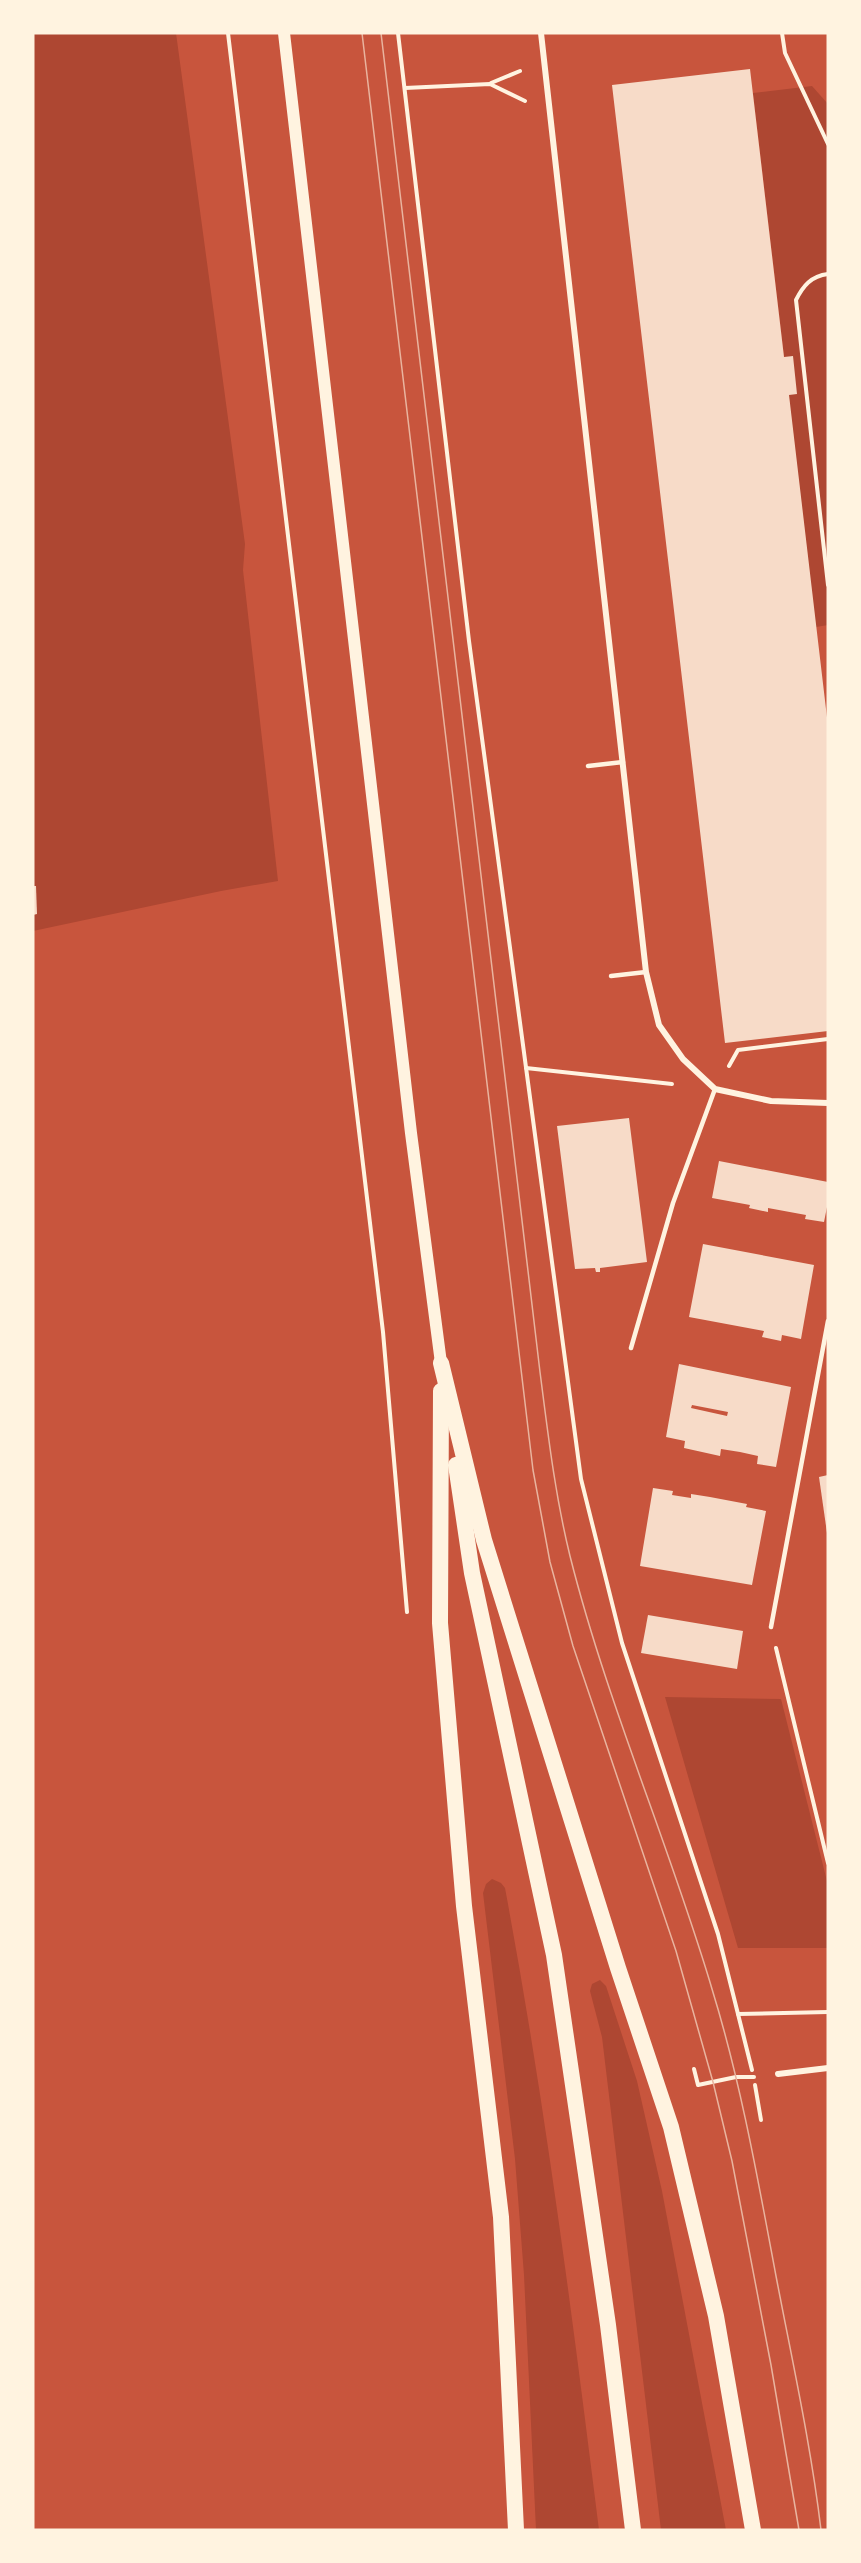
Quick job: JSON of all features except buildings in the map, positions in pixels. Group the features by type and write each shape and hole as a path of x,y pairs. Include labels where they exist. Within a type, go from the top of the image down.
{"highway":[{"path":"441,1363 440,1623 464,1906 501,2217 516,2530"},
{"path":"441,1363 472,1573 554,1955 608,2325 633,2530"},
{"path":"441,1363 484,1540 506,1613 618,1968 672,2127 716,2316 753,2530"}],"main road":[{"path":"284,33 411,1133 441,1363"}],"street":[{"path":"541,33 646,972 659,1025 683,1059 715,1089 771,1101 828,1103"},
{"path":"778,2074 828,2068"}],"lane":[{"path":"588,766 623,762"},
{"path":"611,976 646,972"},
{"path":"631,1348 673,1203 715,1089"},
{"path":"771,1627 828,1321"}],"path":[{"path":"228,33 383,1332 408,1614"},
{"path":"398,33 469,641 581,1479 622,1643 718,1935 754,2077 762,2120"},
{"path":"782,33 785,52 828,144"},
{"path":"404,88 490,84 545,60"},
{"path":"490,84 550,113"},
{"path":"828,274 818,276 803,286 796,300 828,585"},
{"path":"526,1068 715,1089 738,1050 828,1039"},
{"path":"771,1627 828,1863"},
{"path":"738,2014 828,2012"},
{"path":"694,2069 698,2085 736,2077 778,2074"}],"shaded area":[{"path":"33,33 176,33 245,544 243,570 278,881 33,931"},
{"path":"812,86 828,104 828,625 816,627 753,93"},
{"path":"665,1697 781,1699 828,1885 828,1948 738,1948"},
{"path":"492,1879 501,1883 505,1888 533,2048 568,2288 599,2530 536,2530 524,2275 515,2159 483,1893 486,1884"},
{"path":"600,1980 606,1986 637,2081 662,2191 726,2530 661,2530 602,2037 590,1991 592,1984"}],"tram line":[{"path":"362,33 533,1470 550,1562 573,1646 676,1951 713,2082 732,2161 771,2365 799,2530"},
{"path":"381,33 540,1372 556,1487 570,1556 585,1611 695,1935 732,2060 801,2403 821,2530"}]}
